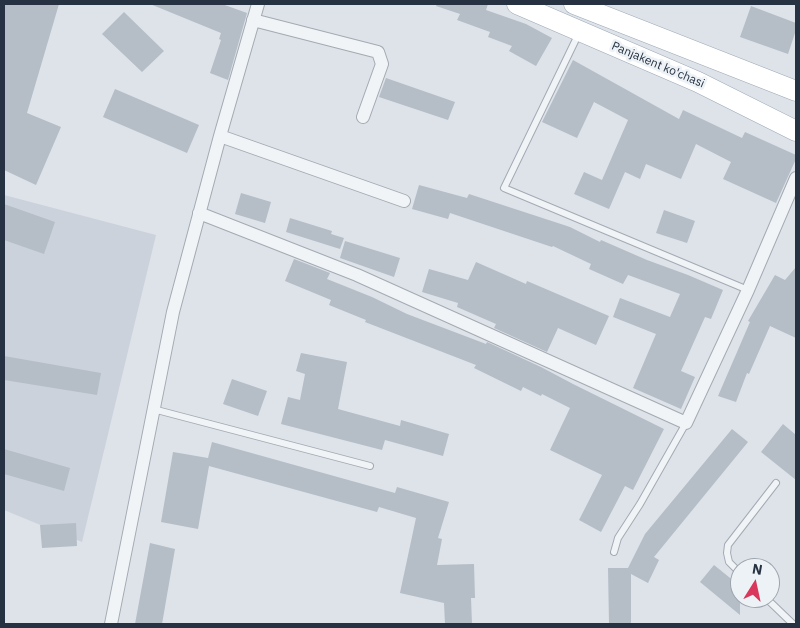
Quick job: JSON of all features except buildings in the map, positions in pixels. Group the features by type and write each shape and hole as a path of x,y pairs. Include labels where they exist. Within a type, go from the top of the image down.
{"main road":[{"name":"Panjakent ko'chasi","path":"518,4 698,82 796,131"},
{"name":"Panjakent ko'chasi","path":"574,4 796,91"}],"street":[{"path":"110,624 173,312 220,136 258,4"},
{"path":"254,20 378,52 382,64 363,117"},
{"path":"220,136 404,201"},
{"path":"199,213 357,275 686,423 748,290 796,178"}],"lane":[{"path":"580,31 504,188 748,290"},
{"path":"153,409 370,466"},
{"path":"614,552 618,538 640,504 686,423"},
{"path":"730,563 727,553 728,545 776,484"},
{"path":"776,608 793,624"}],"shaded area":[{"path":"4,195 156,235 82,542 4,510"}]}
